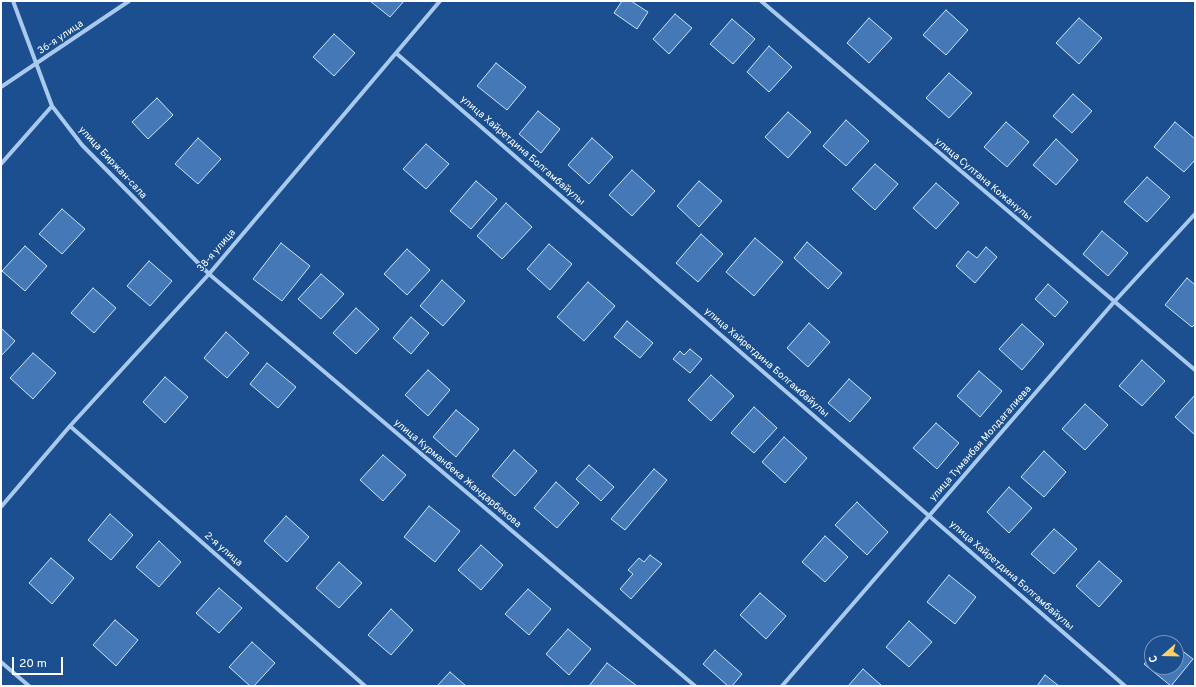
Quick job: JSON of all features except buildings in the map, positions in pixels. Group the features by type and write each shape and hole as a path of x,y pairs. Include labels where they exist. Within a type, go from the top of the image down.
{"street":[{"name":"улица Биржан-сала","path":"13,1 52,106 82,145 208,274"},
{"name":"36-я улица","path":"1,87 36,65 129,1"},
{"name":"38-я улица","path":"1,507 70,426 208,274 440,1"},
{"name":"улица Султана Кожанулы","path":"761,1 1195,370"},
{"name":"улица Хайретдина Болгамбайулы","path":"396,52 1126,686"},
{"path":"1,164 52,106"},
{"name":"улица Туманбая Молдагалиева","path":"782,686 1114,302 1195,214"},
{"name":"улица Курманбека Жандарбекова","path":"208,274 695,686"},
{"name":"2-я улица","path":"70,426 366,686"},
{"path":"1,662 29,686"}]}
